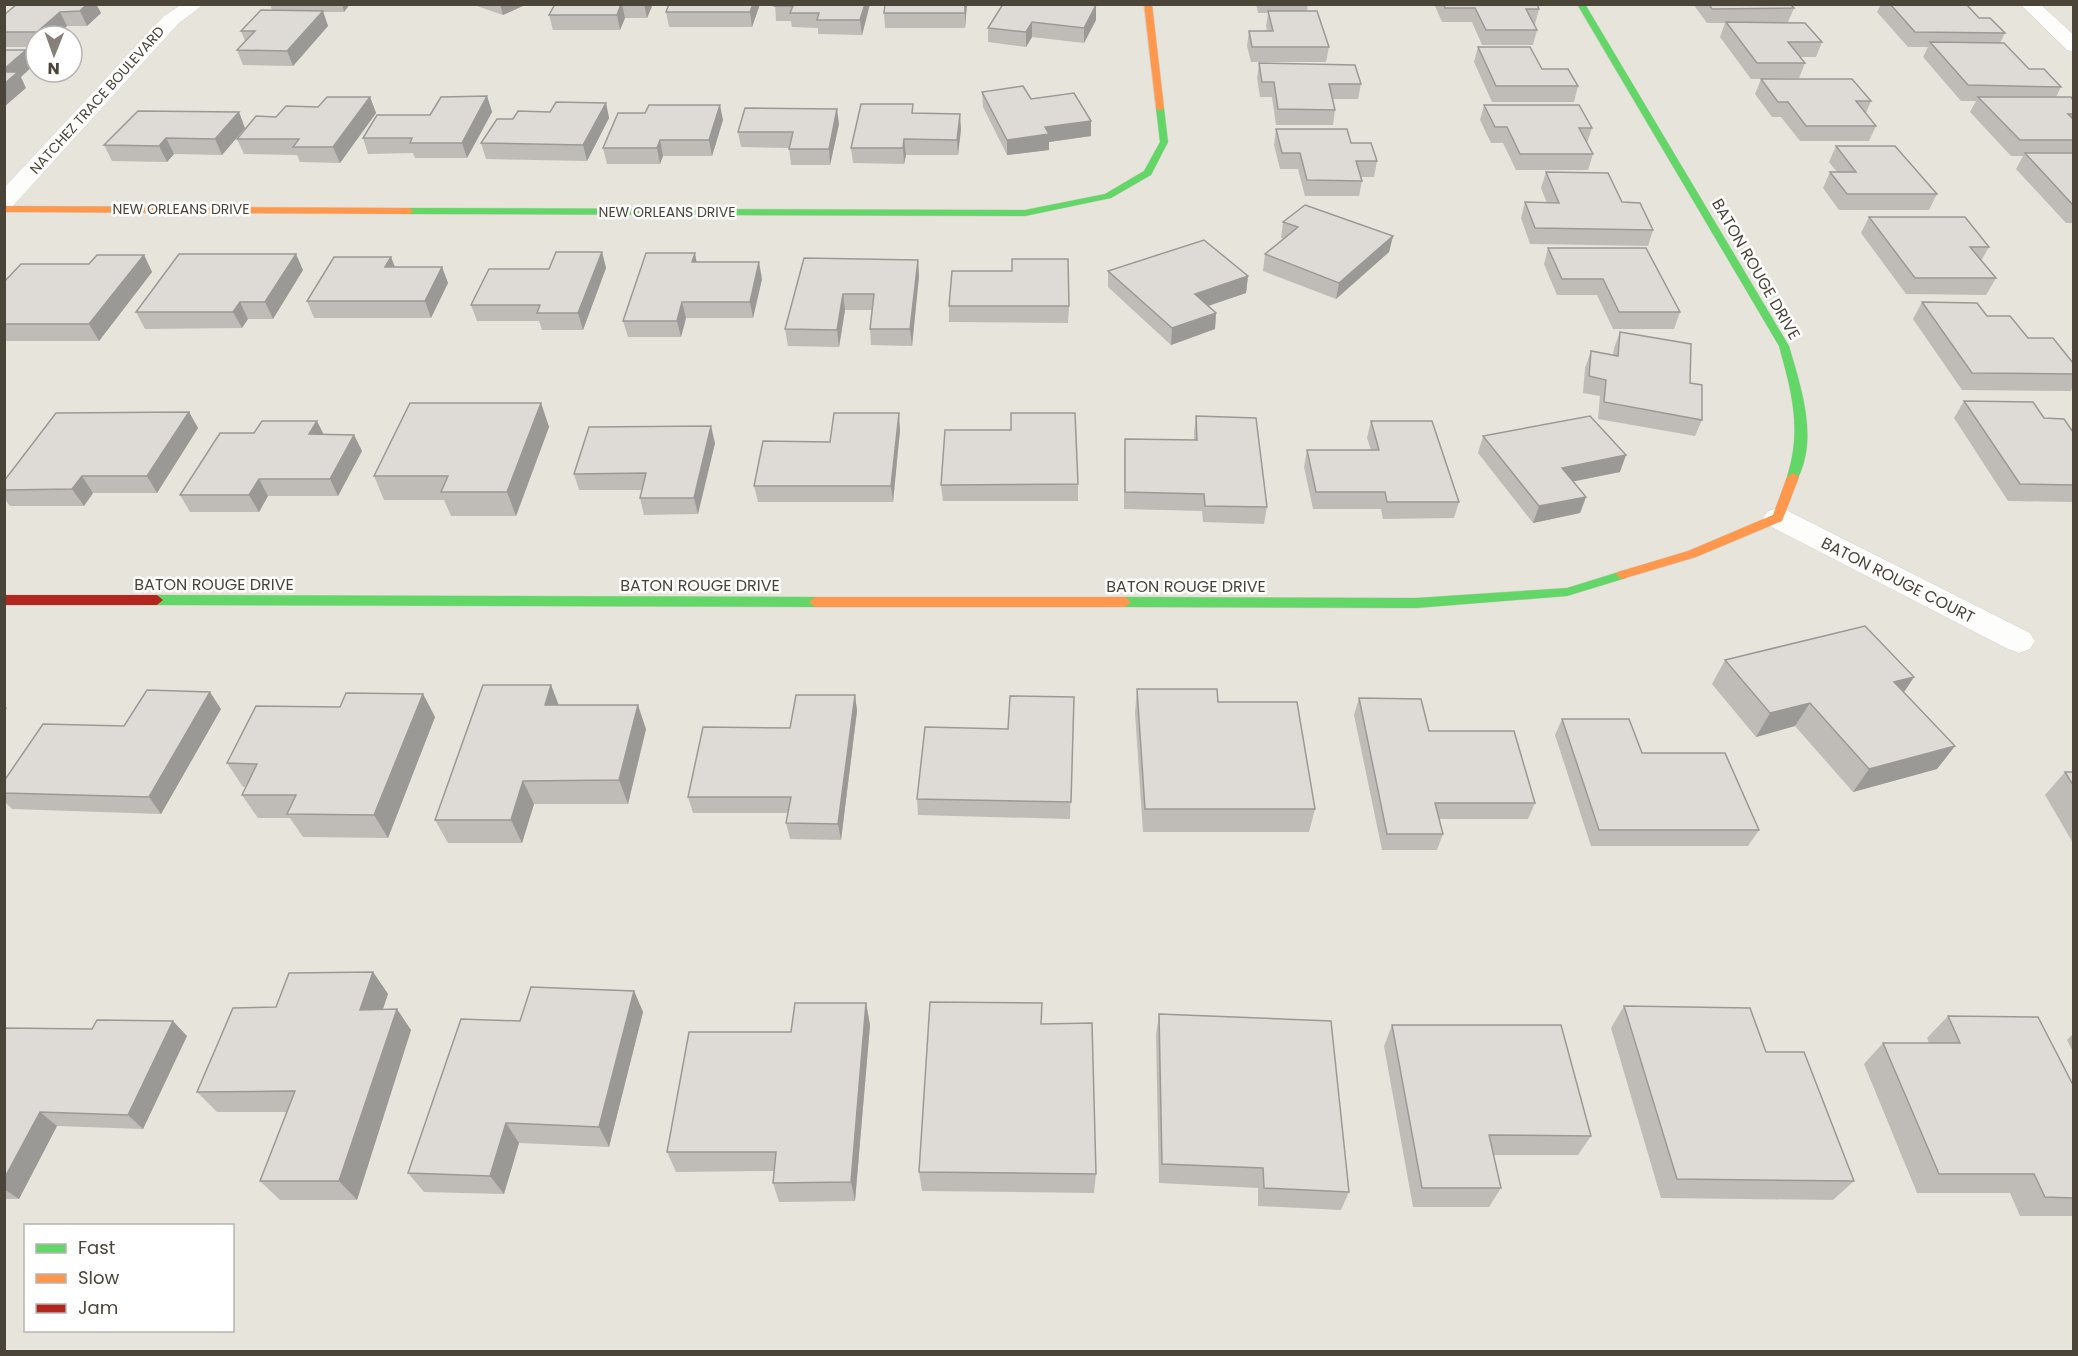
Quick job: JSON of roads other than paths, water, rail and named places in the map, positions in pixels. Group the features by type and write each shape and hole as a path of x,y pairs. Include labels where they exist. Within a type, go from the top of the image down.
{"street":[{"name":"NATCHEZ TRACE BOULEVARD","path":"4,202 171,20 195,4"},
{"name":"NEW ORLEANS DRIVE","path":"4,209 1025,213 1108,196 1148,173 1164,142 1148,4"},
{"name":"BATON ROUGE DRIVE","path":"4,600 1416,603 1567,592 1692,554 1778,518 1801,457 1801,404 1784,346 1581,4"},
{"path":"2029,4 2073,46"},
{"name":"BATON ROUGE COURT","path":"1778,518 2019,641"}]}
